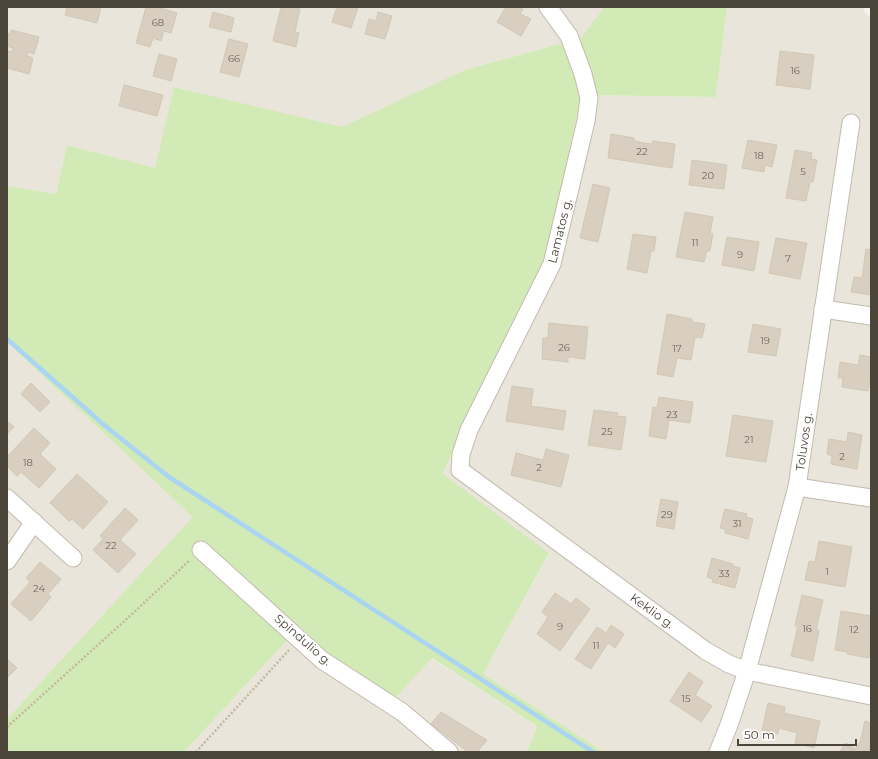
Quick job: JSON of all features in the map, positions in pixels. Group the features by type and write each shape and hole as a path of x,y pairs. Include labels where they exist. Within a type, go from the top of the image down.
{"street":[{"name":"Lamatos g.","path":"460,470 461,454 469,430 552,264 586,121 589,98 583,74 569,36 548,7"},
{"name":"Toluvos g.","path":"718,752 729,725 747,671 798,487 851,123"},
{"path":"823,310 871,316"},
{"name":"Keklio g.","path":"460,470 706,651 729,664 747,671 871,696"},
{"path":"798,487 871,498"},
{"path":"7,498 73,558"},
{"path":"7,561 34,522"},
{"name":"Spindulio g.","path":"201,550 322,660 402,712 449,752"}],"path":[{"path":"7,727 131,616 201,550"},
{"path":"196,752 299,639"}],"shaded area":[{"path":"7,7 604,7 581,38 465,70 342,128 175,87 155,168 67,145 56,194 7,186"},
{"path":"727,7 864,7 864,11 871,19 871,752 604,752 483,674 549,554 443,475 464,425 546,260 581,95 716,97"},
{"path":"7,342 194,517 7,719"},
{"path":"300,626 328,655 431,658 537,726 527,752 184,752"}],"green space":[{"path":"604,7 727,7 716,97 581,95 546,260 464,425 443,474 549,553 483,674 604,752 527,752 537,726 432,658 394,699 328,655 300,626 184,752 7,752 7,719 193,517 7,342 7,186 56,194 67,145 155,168 174,87 342,127 465,70 581,38"}],"building":[{"path":"67,7 101,7 97,23 65,15"},
{"path":"146,7 158,7 177,13 171,33 164,31 161,41 153,38 150,47 136,43"},
{"path":"281,7 300,9 295,32 299,33 296,47 273,41"},
{"path":"337,7 358,7 351,28 332,22"},
{"path":"506,7 519,7 523,9 520,14 531,19 521,36 497,22"},
{"path":"213,12 234,18 231,32 209,27"},
{"path":"378,12 392,16 385,39 365,34 369,19 376,21"},
{"path":"11,30 39,37 34,54 28,52 27,56 33,58 29,74 7,68 7,51 12,52 13,48 7,46 7,33 10,34"},
{"path":"229,39 248,44 239,77 220,72"},
{"path":"780,51 814,55 810,89 776,85"},
{"path":"159,54 177,59 171,81 153,76"},
{"path":"124,85 163,95 157,116 119,106"},
{"path":"611,134 634,138 634,141 643,143 652,144 653,141 675,144 672,168 608,158"},
{"path":"748,140 777,145 772,167 765,165 764,172 742,168"},
{"path":"795,150 812,153 811,159 817,160 813,182 810,182 806,201 786,198"},
{"path":"692,160 727,165 724,189 689,185"},
{"path":"593,184 610,188 598,242 580,238"},
{"path":"685,212 713,217 710,234 713,234 710,251 707,251 704,262 676,257"},
{"path":"633,234 656,237 654,251 651,251 647,273 627,269"},
{"path":"727,237 759,242 754,271 722,265"},
{"path":"776,238 807,243 800,279 769,273"},
{"path":"866,249 871,250 871,295 851,292 854,277 862,278"},
{"path":"667,314 692,319 692,322 705,324 702,338 695,337 691,360 677,358 673,377 657,374"},
{"path":"549,323 588,327 585,359 568,357 568,362 542,359 543,338 548,338"},
{"path":"753,324 781,329 776,356 748,352"},
{"path":"860,355 871,357 871,375 868,391 842,387 843,378 838,378 840,362 858,365"},
{"path":"31,383 50,402 40,412 21,394"},
{"path":"512,386 533,389 531,406 566,411 563,430 506,421"},
{"path":"659,397 693,402 690,423 669,420 666,439 649,436 653,407 657,408"},
{"path":"594,410 618,413 617,416 626,417 621,450 588,445"},
{"path":"733,415 773,421 766,462 726,456"},
{"path":"7,421 14,427 7,434"},
{"path":"34,428 50,443 40,454 56,469 39,488 21,472 17,476 7,466 7,457"},
{"path":"848,432 862,435 857,469 831,464 832,456 827,454 829,439 847,442"},
{"path":"546,449 569,455 561,487 511,475 516,453 543,460"},
{"path":"77,474 108,502 83,529 72,519 69,521 50,503"},
{"path":"661,499 678,502 674,529 656,526"},
{"path":"125,508 138,520 120,540 136,554 118,573 93,550 103,539 100,536"},
{"path":"725,509 747,514 746,517 753,519 748,539 725,533 725,529 720,528"},
{"path":"819,541 852,547 845,587 805,580 809,561 815,562"},
{"path":"712,558 733,564 733,566 740,568 735,588 712,582 713,579 707,577"},
{"path":"40,562 61,579 48,594 51,597 31,621 11,604 30,582 26,578"},
{"path":"555,593 571,604 576,598 590,609 560,651 537,634 548,617 542,612"},
{"path":"802,595 823,600 816,630 819,630 813,661 791,656 798,626 795,626"},
{"path":"841,611 871,616 871,643 869,658 835,650"},
{"path":"611,625 624,634 615,648 608,643 591,669 575,659 597,627 606,633"},
{"path":"7,659 17,668 7,678"},
{"path":"689,672 703,682 695,695 712,706 701,722 670,701"},
{"path":"768,703 785,707 784,713 820,721 814,748 795,743 797,733 779,728 778,734 762,730"},
{"path":"441,712 487,740 477,752 468,752 431,724"},
{"path":"865,721 871,723 871,752 839,752 846,743 855,749 860,742"}],"waterway":[{"path":"7,339 104,425 169,477 593,752"}]}
